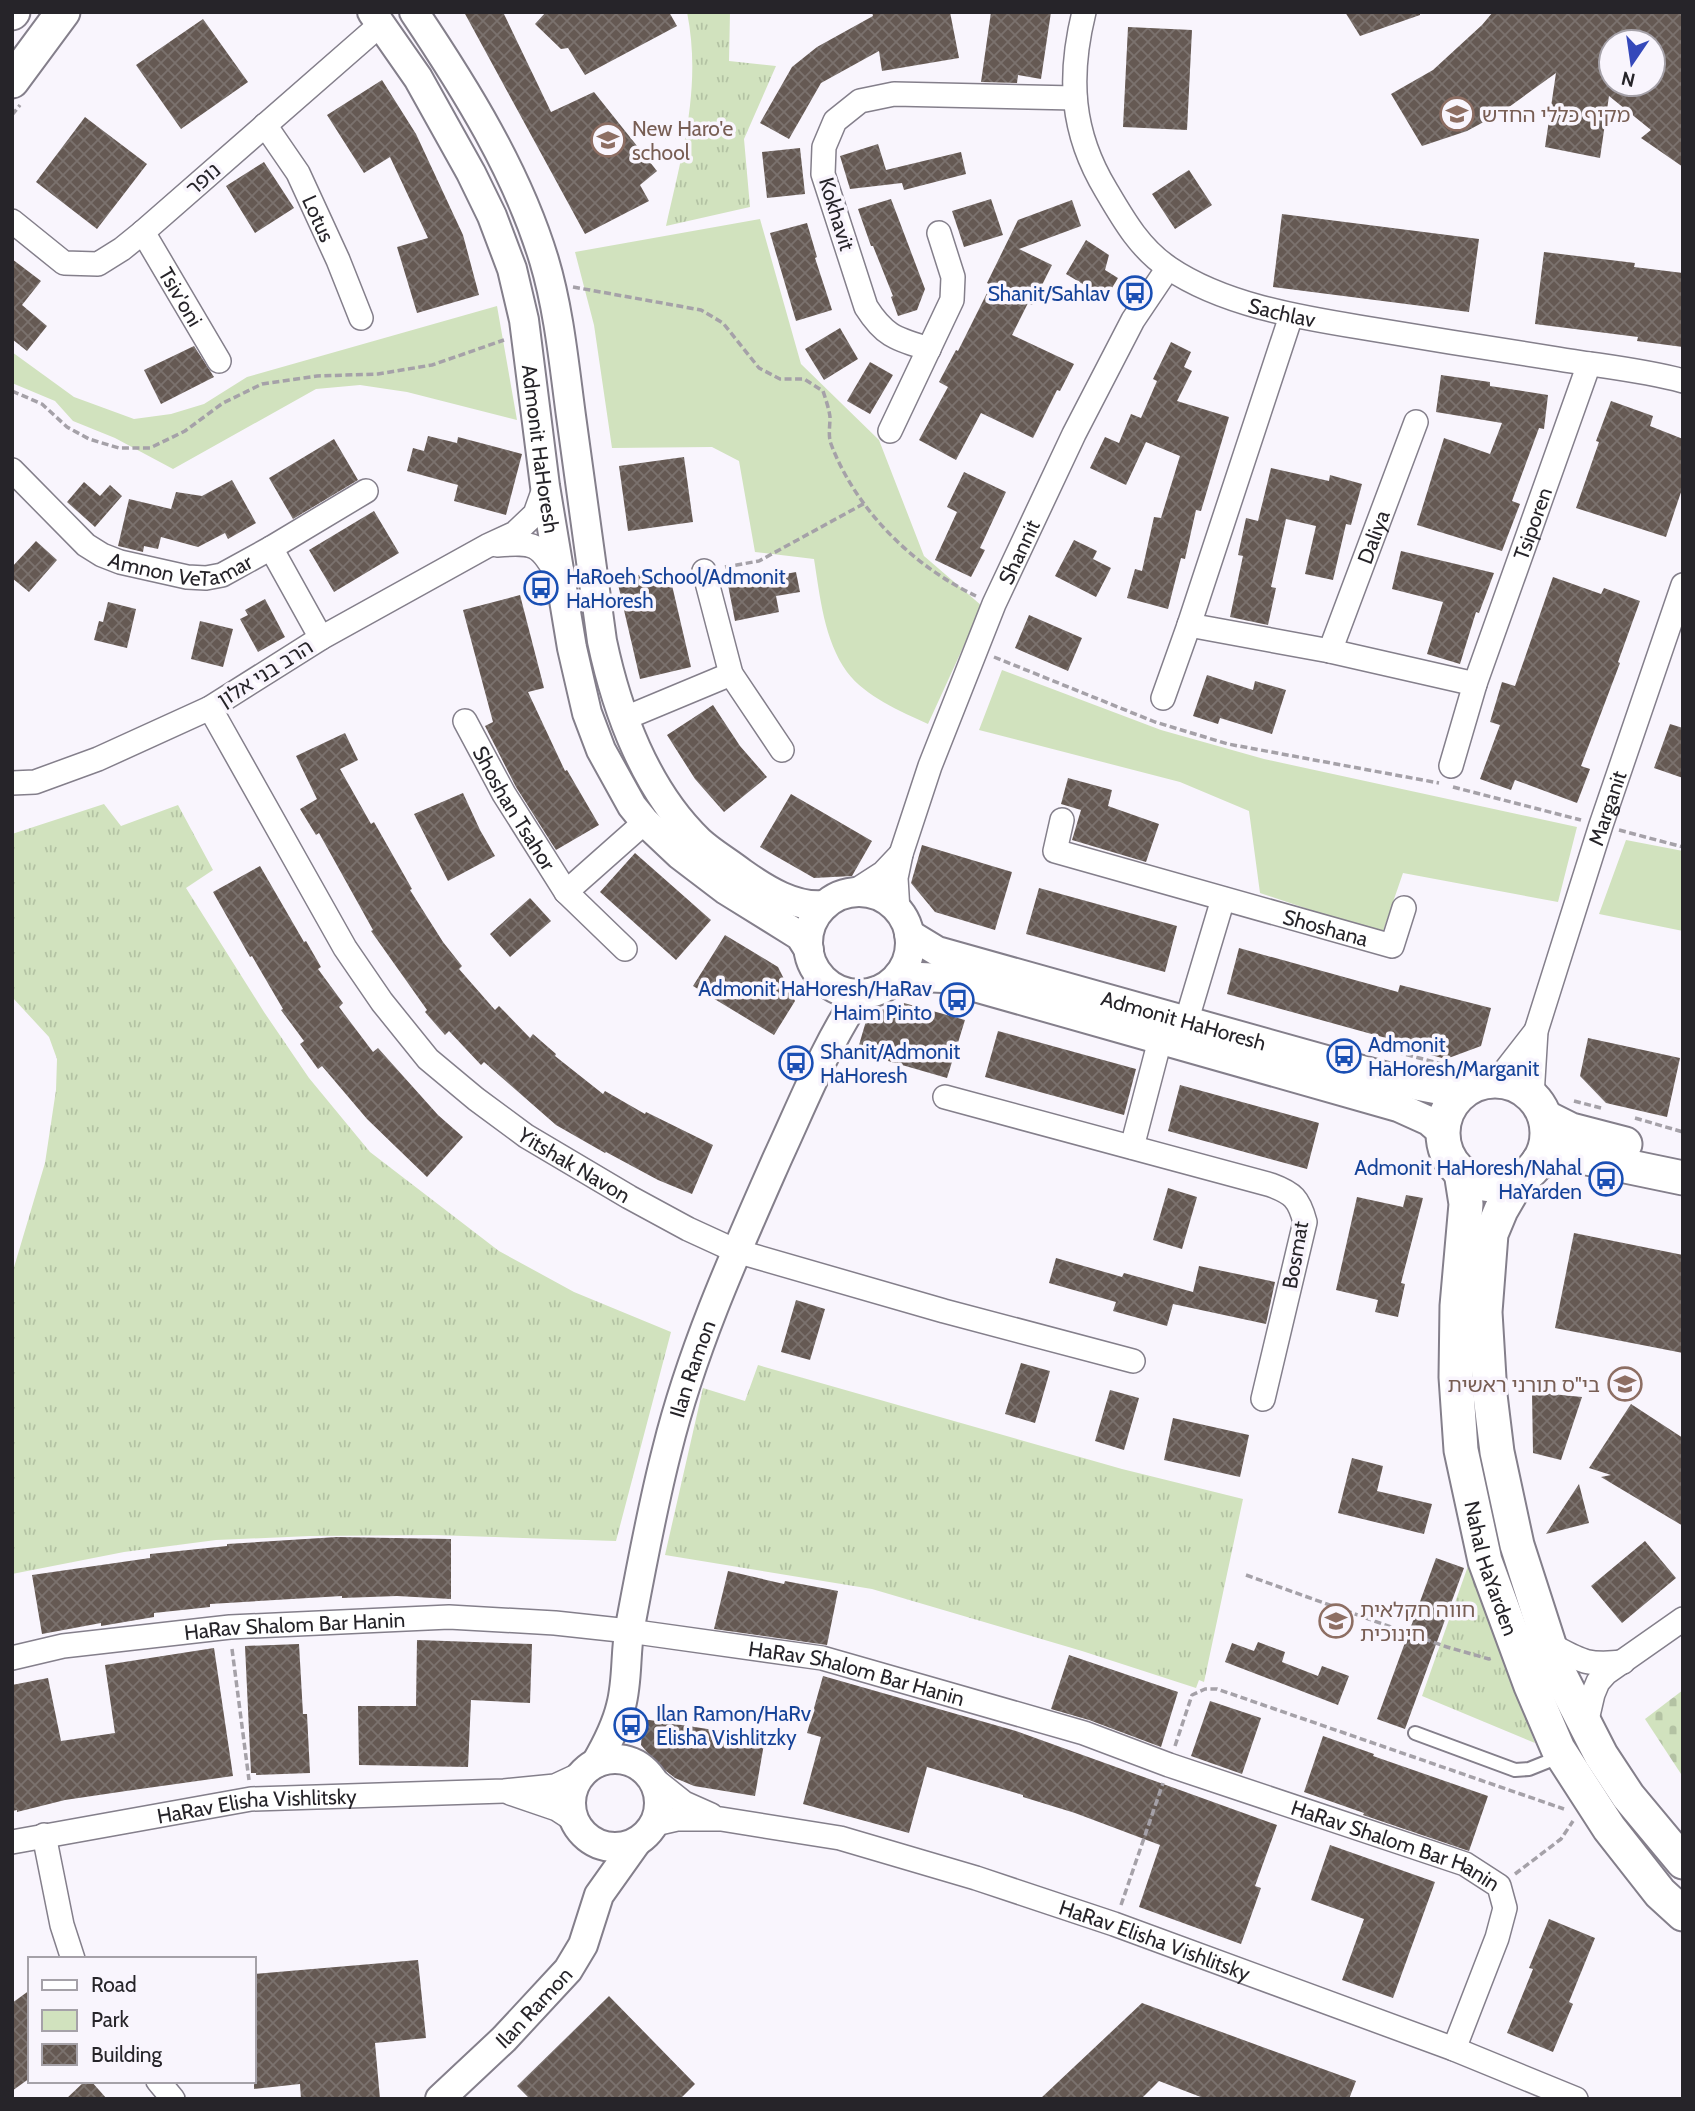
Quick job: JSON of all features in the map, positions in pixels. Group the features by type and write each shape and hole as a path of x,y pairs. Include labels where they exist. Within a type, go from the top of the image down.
{"main road":[{"path":"12,81 63,12"},
{"path":"1683,1154 1571,1130 1549,1104 1514,1085 1497,1082 1455,1079 1443,1133 1449,1157 1461,1172 1474,1181 1489,1185 1505,1184 1529,1170 1564,1156 1583,1157 1683,1178"},
{"path":"1529,1170 1547,1135 1549,1104"},
{"name":"Nahal HaYarden","path":"1529,1170 1501,1210 1491,1234 1485,1312 1497,1452 1517,1545 1533,1647 1531,1686 1563,1756 1609,1828 1660,1893 1683,1914"},
{"name":"Nahal HaYarden","path":"1461,1172 1466,1204 1457,1306 1456,1377 1461,1450 1485,1561 1533,1647 1557,1669 1601,1755 1629,1796 1683,1862"}],"street":[{"name":"Admonit HaHoresh","path":"414,12 446,60 501,158 523,203 544,259 557,314 602,641 612,687 623,719 665,803 700,842 758,884 800,905 825,905"},
{"name":"Sachlav","path":"1084,12 1076,65 1077,123 1097,175 1129,229 1168,268 1211,289 1291,316 1683,381"},
{"name":"Admonit HaHoresh","path":"376,18 418,78 471,173 492,216 512,269 526,332 545,486 572,648 587,713 601,750 632,806 680,856 726,890 800,936 809,950"},
{"name":"נופר","path":"12,221 64,263 98,264 143,232 265,125 376,18"},
{"name":"Kokhavit","path":"929,349 896,339 878,326 866,307 823,174 824,147 835,121 860,101 894,93 1075,98"},
{"name":"Lotus","path":"265,125 298,173 361,318"},
{"name":"Tsiv'oni","path":"143,232 219,362"},
{"path":"890,431 952,300 953,277 939,233"},
{"name":"Shannit","path":"904,923 896,878 901,854 930,766 975,650 1074,435 1133,320 1168,268"},
{"path":"1163,698 1291,316"},
{"name":"Tsiporen","path":"1451,766 1475,684 1589,364"},
{"name":"Daliya","path":"1330,651 1416,422"},
{"name":"Amnon VeTamar","path":"12,470 86,545 102,555 120,562 187,577 222,575 366,491"},
{"name":"הרב בני אלון","path":"12,801 23,782 98,759 210,708 321,638 515,533 535,514 545,486"},
{"name":"הרב בני אלון","path":"487,546 527,543 539,549 550,562 564,590"},
{"path":"271,548 321,638"},
{"path":"704,570 731,674 782,750"},
{"name":"Marganit","path":"1497,1082 1536,1031 1601,825 1683,585"},
{"path":"1189,625 1330,651 1475,684"},
{"path":"623,719 731,674"},
{"name":"Yitshak Navon","path":"210,708 345,948 382,1002 428,1059 476,1099 571,1164 688,1229 736,1251 944,1311 1133,1361"},
{"name":"Shoshan Tsahor","path":"465,721 504,794 566,892 625,949"},
{"name":"Shoshana","path":"1062,820 1055,851 1392,946 1404,908"},
{"name":"Shoshan Tsahor","path":"566,892 645,822"},
{"name":"Shannit","path":"852,893 883,873 901,854"},
{"path":"852,893 879,897 904,923 908,957 898,976 878,990 860,994 842,991 826,982 814,967 809,950 811,926 825,905 852,893"},
{"path":"1186,1019 1223,899"},
{"name":"Admonit HaHoresh","path":"904,923 937,951 1419,1086 1455,1079"},
{"name":"Admonit HaHoresh","path":"898,976 943,978 1398,1107 1429,1121 1443,1133"},
{"name":"Ilan Ramon","path":"825,1055 829,1024 826,982"},
{"name":"Ilan Ramon","path":"589,1768 612,1735 622,1703 629,1631 667,1450 693,1360 736,1251 825,1055 846,1014 860,994"},
{"name":"Marganit","path":"1536,1031 1549,1104"},
{"path":"1132,1147 1160,1040"},
{"name":"Bosmat","path":"945,1097 1290,1192 1301,1207 1305,1222 1263,1399"},
{"name":"HaRav Shalom Bar Hanin","path":"12,1658 64,1646 230,1627 449,1617 555,1623 629,1631 822,1658 1084,1733 1169,1765 1465,1864 1499,1886 1505,1908 1497,1938 1454,2049"},
{"path":"1586,1724 1598,1682 1683,1619"},
{"path":"1533,1647 1596,1665 1623,1662"},
{"name":"Ilan Ramon","path":"622,1703 627,1737 644,1770"},
{"path":"610,1759 625,1760 644,1770 656,1786 659,1798 659,1812 646,1833 624,1847 598,1844 580,1828 571,1807 575,1783 589,1768 610,1759"},
{"name":"HaRav Elisha Vishlitsky","path":"12,1842 251,1799 504,1791 555,1786 589,1768"},
{"name":"HaRav Elisha Vishlitsky","path":"644,1770 684,1803 721,1819"},
{"name":"HaRav Elisha Vishlitsky","path":"504,1791 557,1809 580,1828"},
{"name":"HaRav Elisha Vishlitsky","path":"646,1833 677,1819 721,1819 840,1838 1114,1923 1454,2049 1576,2099"},
{"name":"Ilan Ramon","path":"580,1828 594,1864 599,1895"},
{"name":"Ilan Ramon","path":"453,2095 568,1970 583,1945 599,1895 646,1833"},
{"path":"44,1835 62,1925 72,1957"},
{"path":"160,2083 173,2099"}],"lane":[{"path":"1415,1733 1515,1770 1529,1769 1563,1756"}],"path":[{"path":"570,295 568,286 701,310 723,323 758,368 780,379 804,379 823,391 830,414 830,441 845,473 875,517 907,552 959,588 994,604"},
{"path":"12,391 42,404 67,427 89,439 119,448 150,448 185,431 223,402 262,384 432,365 526,332"},
{"path":"704,570 759,561 865,503"},
{"path":"975,650 1155,722 1228,744 1445,785 1683,847"},
{"path":"1395,1052 1455,1079"},
{"path":"1549,1104 1607,1110"},
{"path":"1632,1117 1683,1132"},
{"path":"1246,1575 1447,1647 1489,1659 1533,1647"},
{"path":"230,1627 251,1799"},
{"path":"1114,1923 1192,1695 1205,1689 1217,1689 1573,1812 1573,1821 1560,1839 1499,1886"}],"green space":[{"path":"687,12 730,12 729,61 776,66 744,139 750,207 666,226 684,146 691,94 691,40"},
{"path":"760,219 801,364 879,440 924,556 982,606 928,724 874,696 847,672 828,632 814,559 755,552 739,461 712,447 612,448 594,325 575,252"},
{"path":"497,306 517,420 407,392 360,385 316,389 173,469 115,438 73,421 55,401 12,383 12,352 74,397 134,419 171,414 204,404 247,377"},
{"path":"1002,670 1161,730 1264,759 1577,827 1558,902 1403,873 1382,934 1260,893 1249,811 1180,782 979,730"},
{"path":"104,804 121,826 178,805 213,870 186,888 309,1078 370,1152 499,1251 574,1292 671,1332 616,1541 434,1535 216,1540 124,1552 12,1574 12,1274 45,1163 56,1090 57,1059 49,1037 12,997 12,834"},
{"path":"1626,840 1683,851 1683,931 1599,914"},
{"path":"758,1365 1122,1469 1243,1499 1204,1682 1199,1680 1196,1688 872,1589 665,1555 703,1388 745,1401"},
{"path":"1468,1566 1535,1743 1422,1696"},
{"path":"1683,1690 1683,1777 1645,1719"}],"building":[{"path":"464,12 503,12 551,112 594,92 657,171 640,185 649,201 585,234"},
{"path":"546,12 669,12 677,26 585,75 568,48 561,49 535,24"},
{"path":"872,12 950,12 959,58 882,71 879,51 821,83 789,139 760,123 792,67 817,47 873,16"},
{"path":"991,12 1051,12 1041,79 1018,75 1017,83 981,82"},
{"path":"1345,12 1420,12 1420,15 1360,36"},
{"name":"מקיף כללי החדש","path":"1493,12 1683,12 1683,167 1641,138 1651,130 1611,98 1667,98 1667,28 1597,28 1597,98 1609,98 1600,158 1545,147 1556,73 1502,112 1467,131 1422,146 1391,94 1433,70"},
{"path":"203,19 248,82 181,129 136,65"},
{"path":"1128,27 1192,30 1187,130 1123,127"},
{"path":"382,80 416,134 463,235 479,295 417,313 397,247 428,238 390,157 364,173 327,115"},
{"path":"85,117 147,164 97,229 36,182"},
{"path":"878,144 886,170 961,152 966,174 904,190 902,183 850,189 840,156"},
{"path":"800,148 805,194 767,198 762,152"},
{"path":"264,162 294,208 255,233 226,186"},
{"path":"1189,170 1212,205 1175,229 1152,194"},
{"path":"891,199 925,289 917,310 898,316 891,297 893,296 858,209"},
{"path":"991,199 1003,235 964,247 952,211"},
{"path":"1072,200 1081,226 1019,249 1052,265 1032,305 1028,303 1012,335 1074,364 1060,391 1057,390 1033,438 981,413 956,460 919,440 948,387 939,382 991,285 987,283 1018,220"},
{"path":"1282,214 1479,239 1469,312 1273,287"},
{"path":"807,223 832,310 796,321 770,233"},
{"path":"1086,240 1109,255 1105,270 1118,278 1106,298 1066,274"},
{"path":"1544,252 1635,263 1634,267 1683,273 1683,347 1637,341 1638,337 1535,324"},
{"path":"12,259 41,281 22,305 47,326 27,351 12,339"},
{"path":"840,328 858,359 824,380 805,349"},
{"path":"1171,342 1191,352 1184,367 1192,371 1177,401 1229,417 1201,511 1196,510 1185,559 1181,558 1168,609 1127,598 1135,569 1142,571 1154,517 1161,518 1180,456 1146,442 1126,485 1090,468 1105,437 1119,443 1131,414 1141,418 1157,381 1153,379"},
{"path":"194,346 214,377 161,404 144,370"},
{"path":"870,362 893,375 870,414 847,401"},
{"path":"1441,375 1490,382 1490,386 1548,395 1544,429 1539,428 1512,501 1520,504 1502,551 1417,525 1444,438 1490,454 1502,423 1436,412"},
{"path":"1611,401 1653,416 1650,426 1683,439 1683,486 1666,537 1576,508"},
{"path":"428,436 457,443 458,437 522,454 506,515 454,501 458,485 407,471 413,448 424,451"},
{"path":"334,439 358,480 293,519 269,478"},
{"path":"684,457 693,522 628,531 619,466"},
{"path":"1271,468 1329,481 1330,475 1362,484 1351,525 1346,524 1333,580 1305,574 1316,526 1286,519 1271,587 1276,588 1268,625 1230,617 1243,556 1238,555 1246,518 1258,521"},
{"path":"964,472 1006,492 980,548 985,550 971,577 935,560 957,512 947,507"},
{"path":"232,480 256,523 228,539 225,533 198,547 161,537 158,549 144,546 143,552 118,546 129,499 171,509 176,492 202,496"},
{"path":"84,482 100,496 110,485 122,496 95,527 67,502"},
{"path":"374,511 399,553 334,592 309,550"},
{"path":"1074,540 1097,551 1093,559 1111,568 1096,597 1055,576"},
{"path":"36,541 57,560 29,592 12,578 12,567"},
{"path":"1401,551 1494,573 1479,613 1476,612 1460,664 1427,654 1443,602 1392,589"},
{"path":"668,568 691,667 640,679 617,580"},
{"path":"796,572 800,592 776,596 779,612 735,621 728,585"},
{"path":"1553,577 1601,594 1604,588 1640,601 1581,766 1590,769 1577,803 1515,780 1511,790 1480,779 1500,725 1490,722 1502,682 1515,686"},
{"path":"520,595 544,688 528,692 565,771 567,770 599,825 556,850 516,787 485,726 493,722 463,610"},
{"path":"265,599 285,637 258,652 240,619 248,615 245,610"},
{"path":"108,602 136,609 127,648 94,640 99,621 103,622"},
{"path":"1029,615 1082,638 1068,671 1015,648"},
{"path":"200,621 233,629 223,667 191,659"},
{"path":"1207,675 1253,690 1255,681 1286,690 1272,734 1220,718 1218,724 1193,716"},
{"path":"713,705 740,746 767,777 724,812 695,779 667,735"},
{"path":"1670,724 1683,728 1683,778 1654,768"},
{"path":"345,733 358,760 340,769 371,824 374,822 412,889 410,890 443,942 462,966 459,969 495,1010 499,1006 530,1038 533,1034 556,1054 555,1056 603,1094 605,1091 645,1114 646,1112 713,1145 692,1194 658,1180 556,1125 484,1062 481,1065 449,1031 445,1035 425,1012 427,1010 371,931 373,930 319,833 316,835 300,809 317,799 296,756"},
{"path":"1068,778 1112,790 1108,806 1159,824 1146,862 1072,840 1081,810 1061,804"},
{"path":"463,793 495,856 448,881 414,814"},
{"path":"791,794 872,841 852,876 814,878 760,847"},
{"path":"922,845 1012,872 995,930 935,912 911,883"},
{"path":"635,853 711,920 676,960 600,892"},
{"path":"260,866 321,967 318,969 343,1003 339,1007 373,1052 378,1048 438,1115 463,1137 427,1177 367,1119 322,1066 318,1069 300,1044 304,1041 281,1010 283,1009 213,892"},
{"path":"1039,888 1177,926 1165,972 1026,934"},
{"path":"530,898 551,921 510,957 490,934"},
{"path":"725,935 778,967 795,1001 774,1035 693,986"},
{"path":"1239,948 1398,992 1400,985 1491,1008 1481,1046 1446,1059 1385,1043 1386,1038 1227,994"},
{"path":"904,1003 965,1020 947,1078 857,1052 868,1014"},
{"path":"998,1031 1136,1069 1124,1115 985,1077"},
{"path":"1588,1038 1680,1058 1667,1117 1606,1103 1580,1076"},
{"path":"1180,1085 1319,1123 1307,1169 1168,1131"},
{"path":"1168,1188 1197,1197 1182,1249 1153,1240"},
{"path":"1406,1195 1423,1198 1401,1283 1405,1284 1398,1317 1375,1312 1378,1300 1336,1290 1357,1197 1403,1207"},
{"path":"1574,1233 1683,1255 1683,1353 1555,1328"},
{"path":"1056,1258 1122,1277 1124,1273 1193,1292 1199,1266 1275,1282 1266,1324 1173,1304 1167,1326 1113,1311 1116,1302 1049,1283"},
{"path":"796,1300 825,1309 810,1360 781,1352"},
{"path":"1021,1363 1050,1371 1035,1423 1005,1414"},
{"path":"1110,1390 1139,1398 1124,1450 1095,1441"},
{"path":"1532,1392 1582,1397 1561,1460 1533,1453"},
{"path":"1631,1404 1683,1438 1683,1526 1601,1477 1611,1475 1589,1468"},
{"path":"1173,1418 1249,1435 1240,1477 1164,1460"},
{"path":"1352,1458 1383,1466 1377,1491 1432,1504 1424,1534 1338,1513"},
{"path":"1579,1484 1589,1523 1546,1534"},
{"path":"337,1537 451,1539 451,1599 342,1596 210,1604 210,1607 154,1613 154,1617 42,1634 32,1575 150,1558 150,1554 227,1544"},
{"path":"1645,1541 1676,1578 1622,1623 1591,1586"},
{"path":"1436,1558 1464,1568 1405,1729 1377,1719"},
{"path":"728,1571 784,1584 785,1581 838,1591 827,1645 714,1629"},
{"path":"417,1640 532,1644 530,1703 471,1700 468,1767 359,1765 358,1706 416,1706"},
{"path":"1258,1642 1285,1652 1282,1662 1318,1676 1322,1666 1349,1676 1338,1705 1225,1662 1232,1643 1254,1651"},
{"path":"299,1644 310,1773 256,1775 251,1773 245,1646"},
{"path":"214,1648 233,1776 65,1800 12,1811 12,1685 48,1678 61,1741 115,1733 105,1665"},
{"path":"1069,1655 1178,1692 1161,1747 1051,1709"},
{"path":"823,1676 1016,1731 1277,1825 1255,1886 1261,1888 1241,1944 1139,1907 1160,1845 1023,1795 927,1767 909,1833 803,1804 821,1737 807,1733"},
{"path":"1210,1701 1261,1718 1242,1774 1191,1756"},
{"path":"643,1719 765,1738 755,1796 694,1786 675,1778 657,1764 641,1745"},
{"path":"1323,1736 1488,1796 1469,1851 1304,1792"},
{"path":"1330,1845 1435,1882 1393,1998 1342,1980 1364,1919 1311,1900"},
{"path":"1549,1919 1595,1938 1569,2002 1573,2004 1553,2052 1507,2033 1533,1969 1529,1968"},
{"path":"418,1960 426,2038 375,2043 380,2099 301,2099 300,2084 254,2089 256,1974"},
{"path":"28,1991 28,2079 12,2091 12,2003"},
{"path":"609,1996 695,2084 680,2099 530,2099 517,2086"},
{"path":"1142,2003 1356,2081 1349,2099 1206,2099 1159,2081 1141,2099 1040,2099"},
{"path":"83,2083 93,2083 107,2099 66,2099"}],"place":[{"name":"מקיף כללי החדש","path":"1457,114"},
{"name":"New Haro'e school","path":"608,140"},
{"name":"Shanit/Sahlav","path":"1135,293"},
{"name":"HaRoeh School/Admonit HaHoresh","path":"541,588"},
{"name":"Admonit HaHoresh/HaRav Haim Pinto","path":"957,1000"},
{"name":"Admonit HaHoresh/Marganit","path":"1344,1056"},
{"name":"Shanit/Admonit HaHoresh","path":"796,1063"},
{"name":"Admonit HaHoresh/Nahal HaYarden","path":"1606,1179"},
{"name":"בי\"ס תורני ראשית","path":"1625,1384"},
{"name":"חווה חקלאית חינוכית","path":"1336,1621"},
{"name":"Ilan Ramon/HaRv Elisha Vishlitzky","path":"631,1725"}]}
